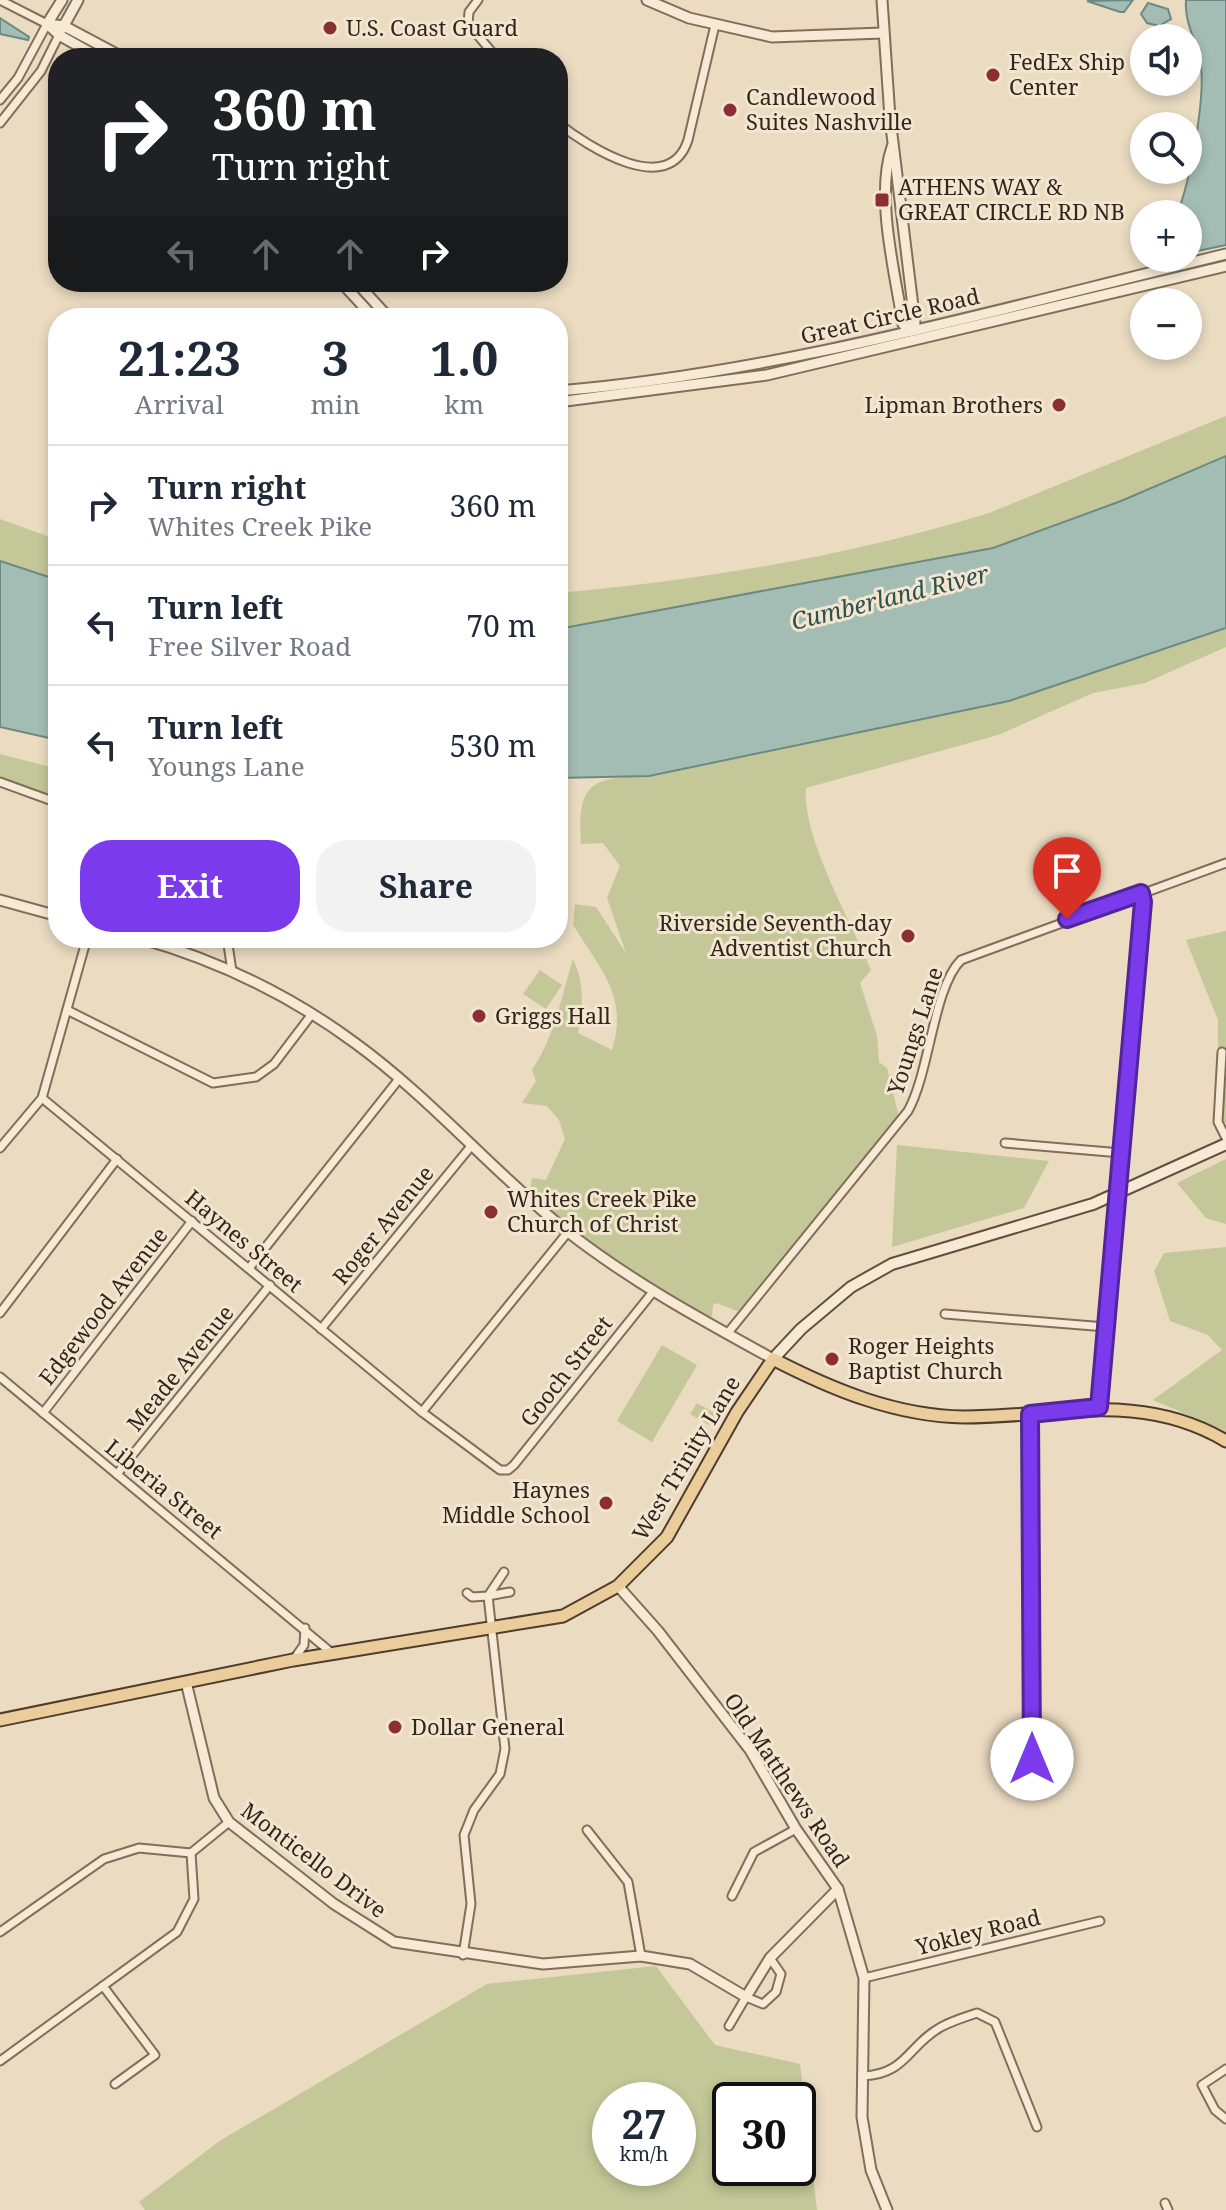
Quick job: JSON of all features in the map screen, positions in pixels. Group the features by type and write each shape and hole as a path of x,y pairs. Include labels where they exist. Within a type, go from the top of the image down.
{"main road":[{"name":"West Trinity Lane","path":"0,1720 293,1660 563,1616 618,1586 667,1537 737,1412 773,1359 801,1329 851,1287 892,1264 923,1252 1057,1216 1116,1194 1226,1141"},
{"path":"773,1359 824,1385 887,1406 962,1417 1099,1407 1148,1412 1191,1425 1226,1441"}],"street":[{"path":"0,0 101,48"},
{"path":"0,100 18,78 62,0"},
{"path":"52,48 78,0"},
{"path":"478,0 469,12 468,24 488,48"},
{"path":"647,0 715,25 772,37 883,33"},
{"path":"882,0 893,145 915,323 909,329"},
{"path":"568,129 612,156 654,168 672,165 683,153 691,131 715,25"},
{"path":"61,31 86,48"},
{"path":"0,123 41,71 48,57"},
{"path":"893,145 885,178 903,324 909,329 912,342"},
{"path":"892,247 907,276"},
{"name":"Great Circle Road","path":"568,390 717,372 1226,257"},
{"name":"Great Circle Road","path":"568,401 754,377 1226,266"},
{"path":"350,292 365,308"},
{"path":"365,292 380,308"},
{"path":"0,782 48,799"},
{"name":"Youngs Lane","path":"727,1334 908,1111 918,1091 955,965 982,950 1226,863"},
{"path":"1099,1407 1143,902 1141,893"},
{"path":"0,900 48,913"},
{"path":"0,1148 4,1138 42,1098 84,948"},
{"path":"167,948 232,971 312,1014 399,1079 568,1232 652,1293 773,1359"},
{"path":"229,948 232,971"},
{"path":"67,1010 213,1083 256,1077 274,1064 312,1014"},
{"path":"1222,1052 1218,1122 1226,1141"},
{"path":"250,1267 399,1079"},
{"name":"Haynes Street","path":"42,1098 422,1412 500,1470 508,1470"},
{"path":"1005,1143 1121,1153"},
{"name":"Roger Avenue","path":"321,1329 472,1145"},
{"path":"0,1313 117,1159"},
{"name":"Edgewood Avenue","path":"43,1413 192,1221"},
{"path":"422,1412 568,1232"},
{"name":"Meade Avenue","path":"117,1474 270,1285"},
{"name":"Gooch Street","path":"508,1470 652,1293"},
{"path":"945,1314 1106,1327"},
{"name":"Liberia Street","path":"0,1377 333,1654"},
{"path":"1030,1414 1032,1790"},
{"path":"463,1955 471,1904 464,1835 474,1810 500,1774 505,1749 488,1596 504,1572"},
{"name":"Old Matthews Road","path":"618,1586 658,1631 750,1750 796,1829 838,1889 864,1978 862,2117 871,2170 887,2210"},
{"path":"467,1593 472,1597 510,1592"},
{"path":"293,1660 304,1645 305,1628"},
{"name":"Monticello Drive","path":"186,1682 214,1798 229,1822 334,1904 394,1942 463,1955 543,1964 641,1956 690,1964 746,1997"},
{"path":"0,1932 104,1859 139,1848 191,1853 229,1822"},
{"path":"732,1896 754,1852 796,1829"},
{"path":"587,1830 628,1882 641,1956"},
{"path":"0,2061 177,1932 194,1899 191,1853"},
{"path":"729,2026 770,1958 838,1889"},
{"name":"Yokley Road","path":"864,1978 1100,1921"},
{"path":"746,1997 763,2004 776,1992 781,1974 770,1958"},
{"path":"103,1986 155,2055 115,2084"},
{"path":"863,2076 880,2075 895,2069 940,2027 977,2013 995,2022 1037,2127"},
{"path":"1226,2069 1202,2085 1215,2110 1226,2119"}],"green space":[{"path":"1226,416 1226,456 1121,501 993,548 568,628 568,592 667,581 830,554 989,513"},
{"path":"0,519 48,536 48,577 0,561"},
{"path":"1226,628 1226,647 1145,683 1093,693 998,735 806,788 807,808 820,855 871,970 860,983 877,1036 879,1062 887,1068 900,1121 744,1314 717,1303 713,1305 712,1316 706,1318 670,1297 652,1293 529,1198 532,1178 546,1180 565,1139 559,1120 547,1106 522,1103 536,1081 532,1070 552,1030 573,959 582,995 578,1033 612,1050 616,1031 617,1014 609,984 573,925 575,904 596,907 626,953 607,898 620,866 603,843 581,844 582,807 592,787 614,778 649,776 1009,701"},
{"path":"0,754 48,766 48,799 0,782"},
{"path":"1226,931 1226,1122 1218,1126 1218,1020 1186,940"},
{"path":"540,970 562,985 546,1009 523,994"},
{"path":"897,1145 1049,1161 1024,1208 892,1247"},
{"path":"1226,1159 1226,1224 1206,1218 1177,1183"},
{"path":"1226,1247 1226,1431 1153,1400 1222,1350 1208,1335 1170,1321 1154,1271 1164,1253"},
{"path":"662,1345 697,1365 652,1442 617,1421"},
{"path":"697,1403 716,1414 709,1425 690,1414"},
{"path":"656,1966 715,2045 800,2064 802,2082 712,2082 712,2186 814,2186 817,2210 145,2210 139,2202 221,2140 487,1984"}],"water":[{"path":"1133,0 1124,12 1087,1"},
{"path":"1186,0 1226,0 1226,245 1202,250 1202,200 1181,200 1186,184 1202,184 1202,112 1199,112 1202,24 1189,24"},
{"path":"1148,3 1168,9 1171,19 1162,24 1151,24 1141,14"},
{"path":"0,18 29,37 28,40 0,34"},
{"name":"Cumberland River","path":"1226,456 1226,628 1009,701 649,776 568,778 568,627 993,548 1121,501"},
{"path":"0,561 48,577 48,738 0,727"}],"place":[{"name":"U.S. Coast Guard","path":"330,28"},
{"name":"FedEx Ship Center","path":"993,75"},
{"name":"Candlewood Suites Nashville","path":"730,110"},
{"name":"ATHENS WAY & GREAT CIRCLE RD NB","path":"882,200"},
{"name":"Lipman Brothers","path":"1059,405"},
{"name":"Riverside Seventh-day Adventist Church","path":"908,936"},
{"name":"Griggs Hall","path":"479,1016"},
{"name":"Whites Creek Pike Church of Christ","path":"491,1212"},
{"name":"Roger Heights Baptist Church","path":"832,1359"},
{"name":"Haynes Middle School","path":"606,1503"},
{"name":"Dollar General","path":"395,1727"}],"route":[{"path":"1032,1759 1030,1414 1099,1407 1143,902 1141,893 1067,919"}]}
